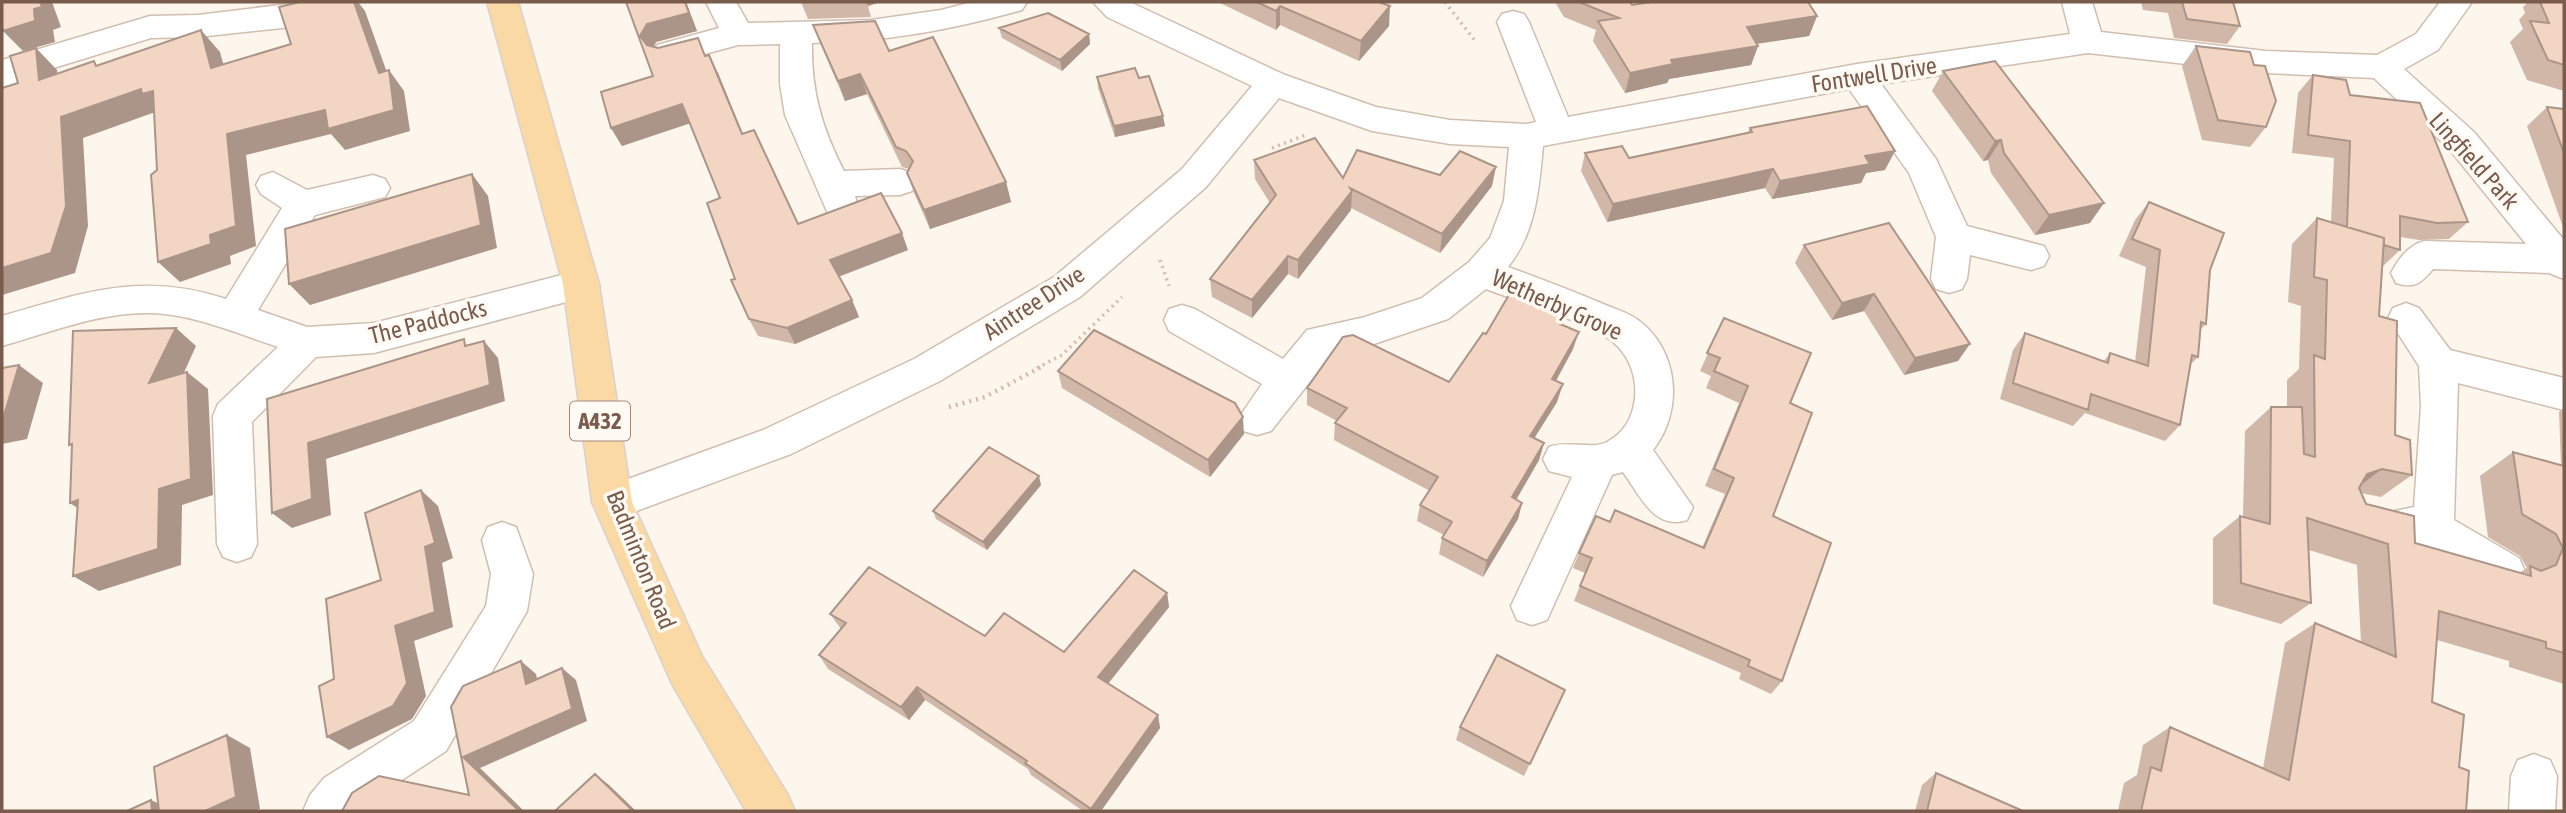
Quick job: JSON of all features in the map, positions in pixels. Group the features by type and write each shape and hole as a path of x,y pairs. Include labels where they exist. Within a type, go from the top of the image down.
{"main road":[{"name":"Badminton Road","path":"502,2 581,284 612,502 687,670 772,811"}],"street":[{"path":"2,78 5,71 151,42 198,26 292,16 341,2"},
{"path":"721,2 738,34"},
{"path":"668,53 738,34 871,31 941,21 1011,2"},
{"path":"1108,2 1273,83"},
{"path":"2077,2 2088,42"},
{"path":"2382,67 2427,42 2457,2"},
{"path":"1257,419 1320,341 1365,332 1434,309 1482,272 1505,245 1542,134 1513,22"},
{"path":"797,32 795,62 802,116 838,195 900,182"},
{"name":"Fontwell Drive","path":"1273,83 1372,119 1450,132 1542,134 1857,76 2088,42 2266,62 2382,67"},
{"name":"Lingfield Park","path":"2382,67 2462,141 2562,262"},
{"path":"1857,76 1924,168 1954,237 1949,279"},
{"name":"Aintree Drive","path":"612,502 777,442 927,370 1067,287 1194,178 1273,83"},
{"path":"234,318 288,195 373,188"},
{"path":"1954,237 2031,256"},
{"name":"Lingfield Park","path":"2409,273 2424,255 2562,262"},
{"name":"Wetherby Grove","path":"1482,272 1625,330 1649,356 1657,398 1647,426 1596,456 1532,606"},
{"name":"The Paddocks","path":"2,331 95,305 149,299 217,311 307,342 374,338 581,284"},
{"path":"2406,318 2438,362 2440,406 2433,528"},
{"path":"1182,320 1288,380"},
{"path":"237,544 232,416 307,342"},
{"path":"2438,362 2564,394"},
{"path":"1596,456 1673,507"},
{"path":"2379,518 2433,528 2504,571"},
{"path":"333,802 430,736 506,611 512,574 502,540"}],"building":[{"path":"2,2 40,2 42,7 34,9 35,21 3,31"},
{"path":"300,2 354,2 379,73 389,70 394,110 328,129 325,110 227,134 236,226 210,235 211,244 158,262 151,175 157,170 153,91 142,94 141,89 61,117 66,206 51,253 2,268 2,88 18,83 10,56 36,48 39,80 94,61 96,66 201,30 211,68 291,44 279,7"},
{"path":"626,2 685,2 689,13 647,24 640,36 647,45 658,48 698,38 705,56 709,55 742,134 754,130 798,224 881,193 902,233 830,260 852,300 787,328 749,319 731,280 735,279 707,203 720,198 682,104 611,128 601,92 653,76"},
{"path":"1257,2 1379,2 1390,6 1361,41 1280,6 1276,11"},
{"path":"1579,2 1630,2 1632,5 1652,2 1808,2 1817,16 1747,27 1758,46 1671,60 1673,64 1630,73 1598,21 1619,18"},
{"path":"2182,2 2233,2 2240,26 2187,19"},
{"path":"2540,2 2564,2 2564,65 2548,60 2530,21 2549,23"},
{"path":"1048,13 1089,34 1060,60 999,28"},
{"path":"875,21 889,51 933,37 1006,182 924,210 907,173 913,161 906,151 896,147 860,74 838,81 813,25"},
{"path":"2196,46 2250,52 2254,65 2265,66 2276,101 2266,127 2218,120"},
{"path":"1995,61 2104,203 2049,215 2004,153 2001,140 1995,141 1943,71"},
{"path":"1135,68 1139,78 1149,76 1163,116 1114,126 1097,77"},
{"path":"2313,75 2346,80 2350,95 2420,103 2468,222 2437,223 2400,216 2400,250 2384,245 2384,238 2347,227 2350,141 2308,135"},
{"path":"1867,106 1895,151 1865,156 1870,164 1780,181 1773,169 1613,204 1585,153 1622,146 1629,158 1752,132 1750,128"},
{"path":"2547,107 2564,109 2564,153"},
{"path":"1315,138 1343,178 1357,150 1440,175 1460,151 1496,167 1442,234 1350,188 1352,191 1298,260 1288,256 1252,300 1210,279 1276,195 1254,160"},
{"path":"472,174 481,225 289,284 285,229"},
{"path":"2149,202 2224,233 2210,270 2206,324 2201,322 2198,357 2192,355 2180,425 2091,394 2088,410 2013,383 2025,333 2108,363 2110,353 2148,366 2160,250 2132,239"},
{"path":"2317,218 2384,238 2379,316 2397,321 2395,435 2410,440 2412,475 2382,469 2367,474 2359,488 2366,504 2414,516 2415,543 2531,576 2530,566 2541,571 2556,565 2563,548 2556,534 2522,514 2513,452 2564,466 2564,653 2546,648 2546,642 2439,611 2432,702 2464,715 2459,767 2469,771 2466,811 2141,811 2151,767 2161,771 2170,727 2289,780 2315,623 2396,657 2388,544 2307,518 2311,603 2241,583 2240,516 2270,524 2271,407 2302,407 2304,454 2315,457 2314,355 2325,359 2327,280 2314,277"},
{"path":"1889,223 1970,344 1915,358 1874,294 1842,303 1804,245"},
{"path":"1513,288 1567,312 1560,324 1579,332 1552,379 1563,384 1530,436 1544,443 1512,497 1522,503 1487,561 1442,538 1452,522 1420,505 1438,477 1335,423 1347,408 1307,388 1343,337 1353,335 1449,382 1483,333 1486,334"},
{"path":"1724,318 1811,353 1790,403 1812,413 1773,516 1831,543 1782,681 1748,666 1750,660 1580,586 1592,558 1579,553 1596,516 1610,522 1615,510 1704,548 1734,478 1714,469 1748,386 1714,371 1720,358 1707,353"},
{"path":"176,328 149,383 187,372 191,479 159,489 158,549 73,576 78,500 70,503 73,331"},
{"path":"1094,330 1235,403 1243,417 1208,460 1058,371"},
{"path":"464,339 465,346 484,341 490,385 308,443 312,499 272,513 267,399"},
{"path":"19,365 2,422 2,368"},
{"path":"989,447 1039,476 983,542 933,511"},
{"path":"421,490 435,543 425,547 435,612 395,626 407,683 393,706 327,737 319,686 334,679 326,599 381,580 365,513"},
{"path":"869,567 985,636 1004,613 1064,652 1134,570 1167,593 1098,677 1158,715 1091,809 1025,763 1027,761 917,687 901,707 819,655 846,623 830,614"},
{"path":"1497,655 1565,690 1530,764 1460,727"},
{"path":"521,661 526,684 562,668 572,709 463,757 519,811 342,811 352,793 379,776 469,795 451,707 463,686"},
{"path":"227,735 236,797 205,811 159,811 154,767"},
{"path":"1936,773 2023,811 1927,811"},
{"path":"595,774 631,809 555,811"},
{"path":"151,800 152,811 127,811"}]}
